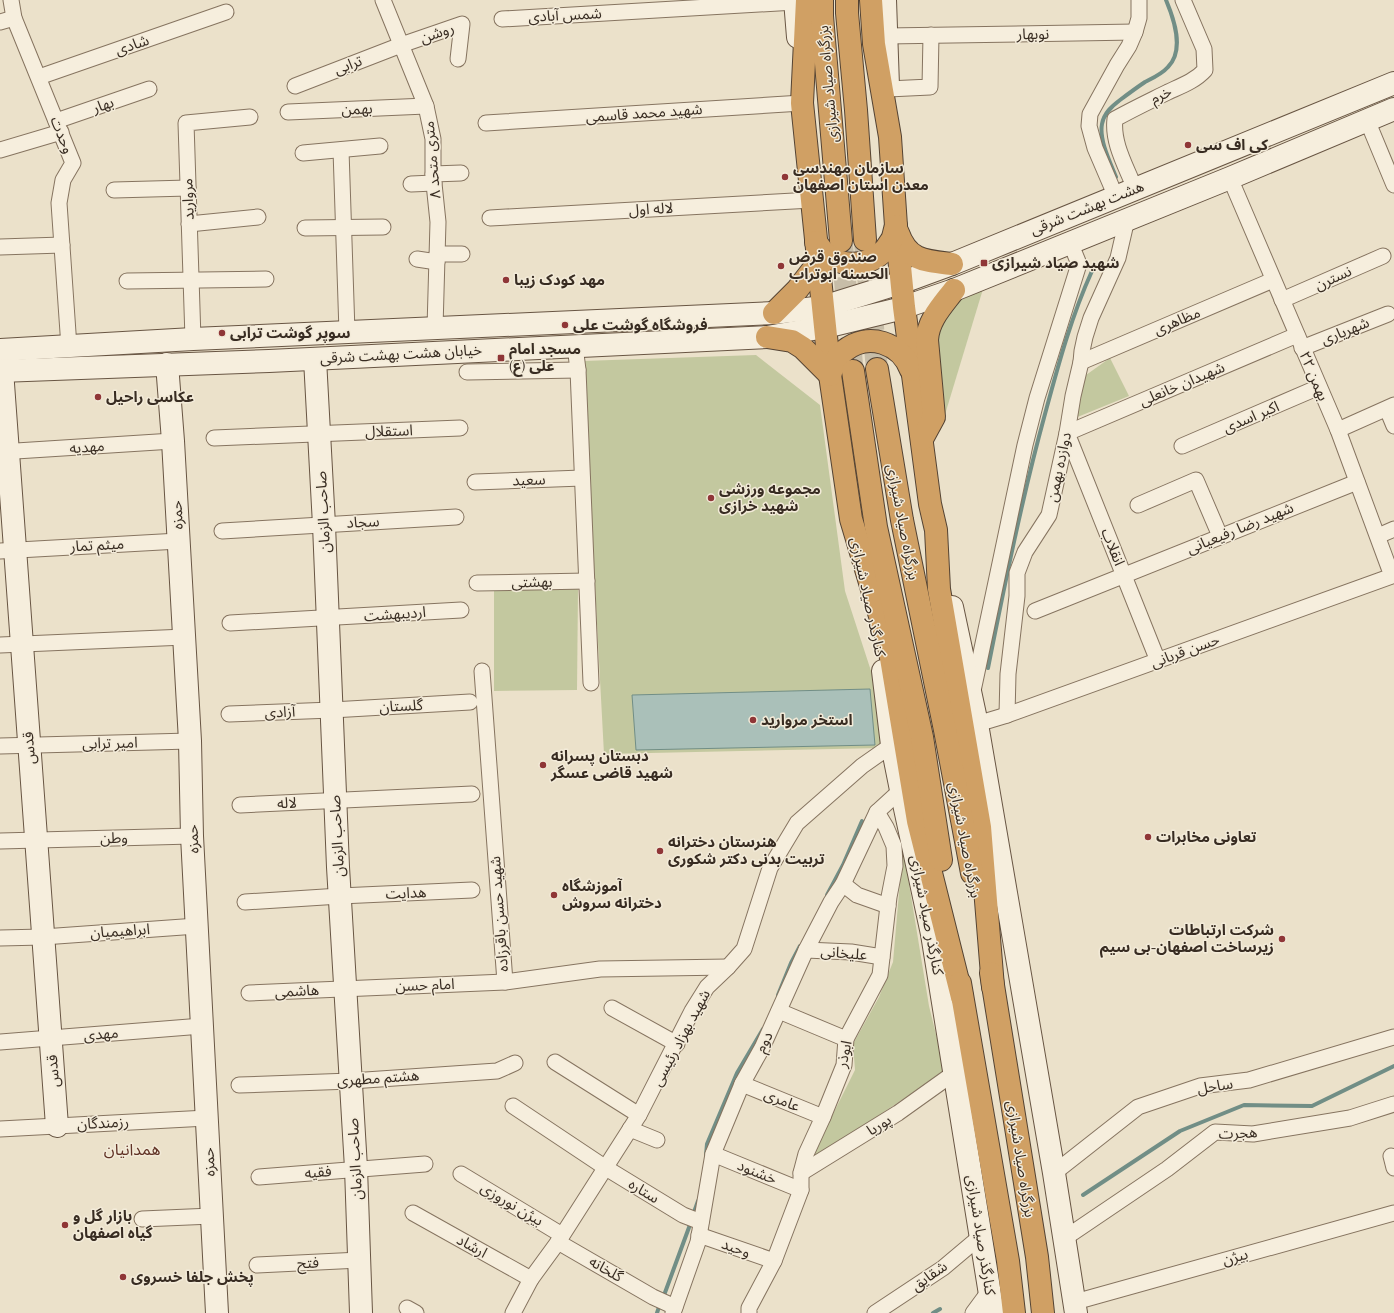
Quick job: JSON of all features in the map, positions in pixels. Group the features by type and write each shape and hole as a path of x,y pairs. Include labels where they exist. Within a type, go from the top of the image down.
{"highway":[{"name":"بزرگراه صیاد شیرازی","path":"822,0 822,16 841,241"},
{"name":"بزرگراه صیاد شیرازی","path":"847,0 865,240"},
{"path":"871,0 874,44 890,137 896,226 904,307 930,504 936,530 939,589 980,827 994,987"},
{"path":"799,1 802,103 818,263 830,375 851,519 889,646 918,821 962,997"},
{"path":"816,242 826,254 839,262 854,264 869,262 882,253 892,241 896,226"},
{"path":"896,226 902,244 912,255 933,262 952,264"},
{"path":"774,313 797,290 818,263"},
{"path":"922,440 934,417 927,340 928,330 935,316 954,290"},
{"path":"767,337 792,342 804,348 830,375"},
{"path":"830,375 835,361 844,350 857,343 872,341 886,343 898,350 908,361 913,375"},
{"name":"بزرگراه صیاد شیرازی","path":"877,369 902,520 945,730 994,987 1037,1257 1043,1313"},
{"name":"بزرگراه صیاد شیرازی","path":"853,372 876,527 922,737 962,997 1008,1260 1014,1313"}],"main road":[{"path":"885,0 890,137"},
{"name":"هشت بهشت شرقی","path":"824,317 902,282 952,264 1394,83"},
{"name":"هشت بهشت شرقی","path":"774,313 824,317 904,307 954,290 1230,178 1394,109"},
{"name":"خیابان هشت بهشت شرقی","path":"1,364 69,347 193,339 774,313"},
{"name":"خیابان هشت بهشت شرقی","path":"1,364 168,364 269,361 767,337 824,317"},
{"path":"269,336 269,361"},
{"name":"صاحب الزمان","path":"315,358 324,525 335,802 356,1168 362,1313"},
{"name":"قدس","path":"1,364 7,550 21,644 57,1126"},
{"name":"حمزه","path":"168,364 190,741 192,836 217,1313"},
{"name":"کنارگذر صیاد شیرازی","path":"851,519 880,646 892,745 932,934 993,1313"},
{"path":"936,530 977,724 1076,1307"}],"street":[{"name":"وحدت","path":"11,0 14,18 73,163 63,180 59,203 69,347"},
{"name":"۸ متری متحد","path":"383,0 426,106 433,138 434,178 438,222 435,328"},
{"path":"1116,197 1095,148 1089,126 1090,114 1129,46 1139,18 1139,0"},
{"name":"خرم","path":"1135,188 1118,147 1114,130 1115,119 1191,81 1205,70 1204,49 1183,0"},
{"name":"شمس آبادی","path":"502,19 799,1"},
{"name":"شادی","path":"39,77 226,12"},
{"path":"0,22 14,18"},
{"name":"روشن","path":"401,45 462,24 458,59"},
{"name":"نوبهار","path":"886,36 1135,32"},
{"path":"888,89 930,87 931,35"},
{"name":"ترابی","path":"295,86 401,45"},
{"name":"بهار","path":"0,150 149,90"},
{"name":"شهید محمد قاسمی","path":"486,123 802,103"},
{"name":"بهمن","path":"288,112 426,106"},
{"name":"مروارید","path":"193,339 186,123 250,116"},
{"path":"1367,120 1394,185"},
{"path":"303,153 380,146"},
{"path":"341,150 347,332"},
{"path":"411,184 461,173"},
{"name":"۲۲ بهمن","path":"1230,178 1338,430 1392,576"},
{"path":"114,190 188,188"},
{"name":"لاله اول","path":"490,218 812,200"},
{"path":"189,224 258,217"},
{"name":"دوازده بهمن","path":"1006,715 1008,674 1017,596 1017,572 1025,552 1049,515 1067,433 1082,351 1091,318 1118,258 1127,219"},
{"path":"304,228 383,227"},
{"path":"972,698 1036,398 1079,264 1070,242"},
{"path":"0,248 62,245"},
{"path":"417,259 437,258 462,254"},
{"name":"نسترن","path":"1282,300 1383,256"},
{"path":"127,281 266,279"},
{"name":"مظاهری","path":"1081,362 1273,280"},
{"name":"شهریاری","path":"1300,342 1388,314"},
{"name":"شهیدان خانعلی","path":"1067,433 1300,342"},
{"path":"575,346 578,370 591,683"},
{"path":"468,372 578,370"},
{"name":"اکبر اسدی","path":"1182,446 1319,387"},
{"path":"1338,430 1390,407 1394,426"},
{"name":"استقلال","path":"214,438 460,428"},
{"name":"انقلاب","path":"1067,433 1158,661"},
{"name":"مهدیه","path":"4,452 173,441"},
{"name":"سعید","path":"475,482 582,478"},
{"path":"1138,504 1196,480 1220,536"},
{"name":"شهید رضا رفیعیانی","path":"1035,611 1357,482"},
{"name":"سجاد","path":"222,531 456,517"},
{"path":"1378,536 1394,529"},
{"name":"میثم تمار","path":"7,550 179,541"},
{"name":"حسن قربانی","path":"977,724 1158,661 1392,576"},
{"name":"بهشتی","path":"477,583 587,581"},
{"name":"اردیبهشت","path":"230,623 461,610"},
{"path":"0,645 184,637"},
{"name":"شهید حسن باقرزاده","path":"482,671 504,982 600,970 728,967"},
{"name":"گلستان","path":"332,710 470,702"},
{"name":"آزادی","path":"229,714 332,710"},
{"name":"امیر ترابی","path":"0,746 190,741"},
{"name":"شهید بهزاد رئیسی","path":"513,1313 530,1279 560,1238 639,1115 677,1044 692,1011 706,987 728,967 744,949 770,868 797,824 862,766 892,745"},
{"name":"دوم","path":"674,1310 698,1242 713,1154 742,1084 762,1048 806,950 831,902 843,884 878,812 901,790"},
{"name":"لاله","path":"240,805 335,802 472,794"},
{"name":"ابوذر","path":"749,1313 750,1308 774,1261 801,1190 801,1173 806,1154 844,1065 846,1039 880,975 888,906 895,866 894,846 878,812"},
{"name":"وطن","path":"0,841 192,836"},
{"path":"843,884 857,895 888,906"},
{"name":"هدایت","path":"340,896 472,890"},
{"path":"245,902 340,896"},
{"name":"ابراهیمیان","path":"43,937 197,926"},
{"path":"0,938 43,937"},
{"name":"علیخانی","path":"806,950 851,952 882,957"},
{"name":"امام حسن","path":"345,988 504,982"},
{"name":"هاشمی","path":"249,993 345,988"},
{"path":"612,1008 677,1044"},
{"path":"779,1011 846,1039"},
{"name":"مهدی","path":"0,1042 202,1026"},
{"name":"ساحل","path":"1054,1173 1138,1107 1200,1086 1249,1080 1394,1037"},
{"path":"555,1062 639,1115"},
{"name":"هشتم مطهری","path":"239,1085 497,1071 515,1063"},
{"name":"پوریا","path":"801,1173 898,1113 954,1074"},
{"name":"عامری","path":"742,1084 823,1117"},
{"name":"هجرت","path":"1065,1238 1167,1169 1215,1132 1253,1134 1350,1118 1394,1104"},
{"name":"ستاره","path":"513,1106 606,1168 683,1215 700,1228"},
{"name":"رزمندگان","path":"0,1129 207,1118"},
{"path":"630,1129 657,1140"},
{"name":"خشنود","path":"713,1154 801,1190"},
{"name":"فقیه","path":"259,1177 356,1168 425,1164"},
{"name":"بیژن نوروزی","path":"461,1174 560,1238"},
{"name":"ارشاد","path":"413,1213 530,1279"},
{"name":"بیژن","path":"1076,1307 1394,1213"},
{"path":"142,1219 212,1216"},
{"name":"وحید","path":"700,1228 774,1261"},
{"name":"شقایق","path":"875,1313 943,1268 981,1236"},
{"name":"گلخانه","path":"560,1238 674,1310"},
{"name":"فتح","path":"257,1265 360,1260"},
{"path":"973,1313 990,1290"}],"green space":[{"path":"983,289 940,431 937,423 937,321 951,305"},
{"name":"مجموعه ورزشی شهید خرازی","path":"756,355 820,405 845,591 872,674 882,748 604,754 583,361"},
{"path":"1110,358 1129,396 1075,418 1086,375"},
{"path":"494,589 578,589 577,690 494,691"},
{"path":"903,847 929,1006 945,1071 812,1160 816,1148 855,1070 853,1044 879,997 893,962"}],"water":[{"name":"استخر مروارید","path":"870,689 875,745 636,750 632,695"}],"waterway":[{"path":"1116,177 1108,158 1102,137 1101,130 1103,120 1106,113 1114,105 1145,82 1163,72 1173,60 1177,43 1175,25 1166,0"},
{"path":"988,668 1014,541 1037,446 1066,342 1084,288 1092,271"},
{"path":"827,895 843,865 862,821"},
{"path":"778,995 791,963 800,946"},
{"path":"706,1155 707,1144 737,1073 763,1029"},
{"path":"1083,1195 1180,1131 1244,1105 1312,1106 1394,1066"},
{"path":"693,1215 698,1201"},
{"path":"663,1298 691,1222"},
{"path":"657,1313 660,1304"},
{"path":"933,1313 940,1309"}],"tunnel":[{"path":"865,243 877,369"},
{"path":"842,244 852,365"}],"place":[{"name":"کی اف سی","path":"1188,145"},
{"name":"سازمان مهندسی معدن استان اصفهان","path":"785,177"},
{"name":"شهید صیاد شیرازی","path":"984,263"},
{"name":"صندوق قرض الحسنه ابوتراب","path":"781,266"},
{"name":"مهد کودک زیبا","path":"506,280"},
{"name":"فروشگاه گوشت علی","path":"565,325"},
{"name":"سوپر گوشت ترابی","path":"222,333"},
{"name":"مسجد امام علی (ع)","path":"501,358"},
{"name":"عکاسی راحیل","path":"98,397"},
{"name":"مجموعه ورزشی شهید خرازی","path":"711,498"},
{"name":"استخر مروارید","path":"753,720"},
{"name":"دبستان پسرانه شهید قاضی عسگر","path":"543,765"},
{"name":"تعاونی مخابرات","path":"1148,837"},
{"name":"هنرستان دخترانه تربیت بدنی دکتر شکوری","path":"660,851"},
{"name":"آموزشگاه دخترانه سروش","path":"554,895"},
{"name":"شرکت ارتباطات زیرساخت اصفهان-بی سیم","path":"1282,939"},
{"name":"بازار گل و گیاه اصفهان","path":"65,1225"},
{"name":"پخش جلفا خسروی","path":"123,1277"}],"district":[{"name":"همدانیان","path":"132,1149"}]}
